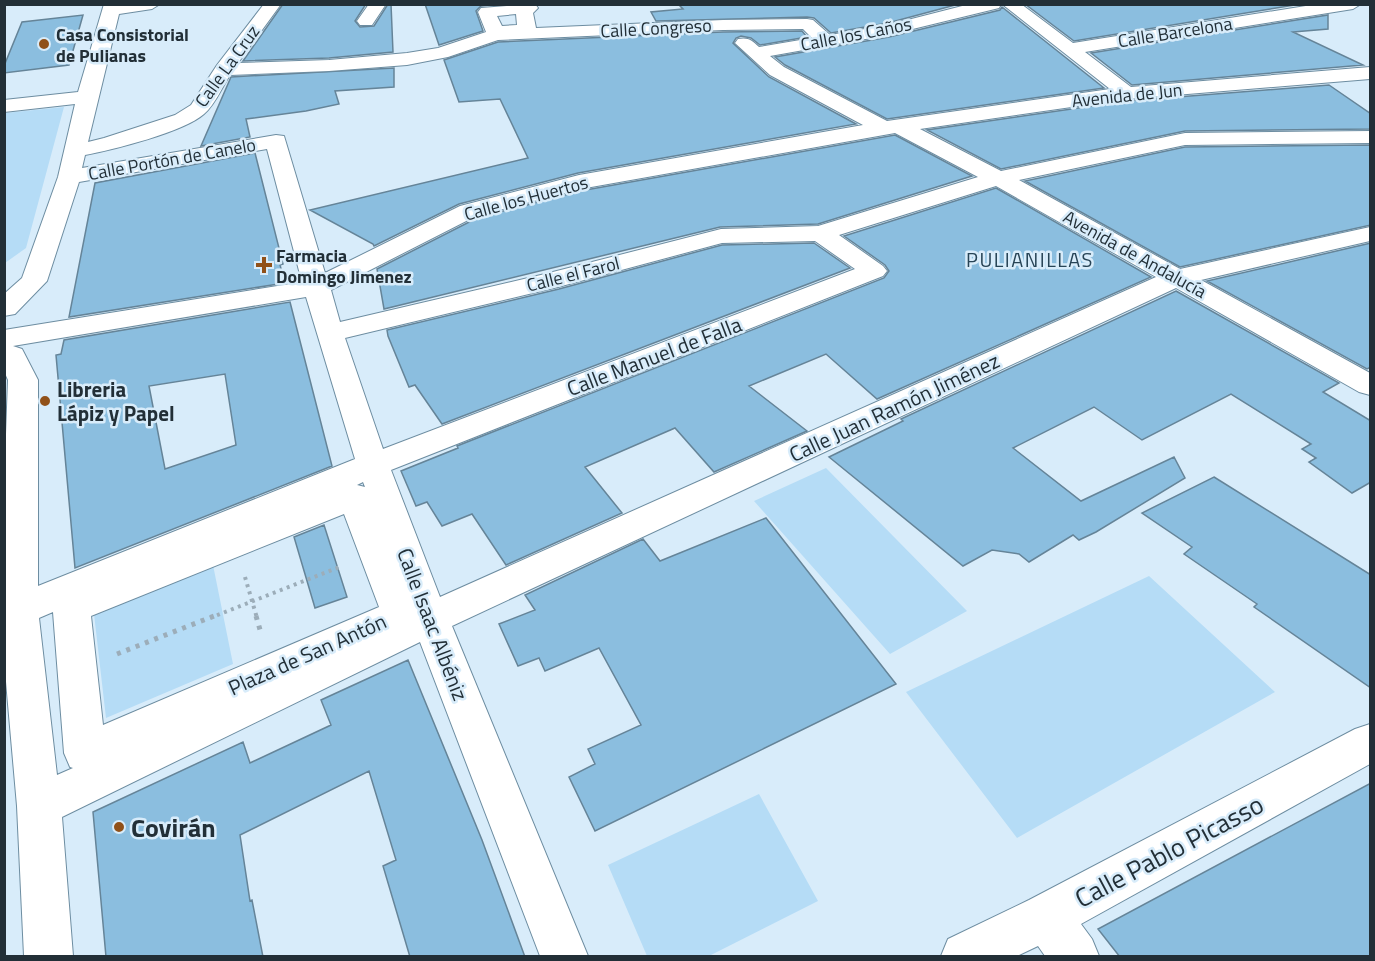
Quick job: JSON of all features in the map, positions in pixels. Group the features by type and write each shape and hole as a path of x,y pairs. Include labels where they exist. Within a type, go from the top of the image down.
{"street":[{"path":"4,339 11,327 11,317 5,308 34,281 69,177 73,151 113,7 152,4"},
{"name":"Calle La Cruz","path":"73,151 109,144 182,119 198,109 224,69 273,4"},
{"path":"366,21 378,4"},
{"path":"224,69 332,58 435,55 457,49 480,37 470,4"},
{"name":"Calle los Caños","path":"755,52 888,30 993,4"},
{"path":"1010,4 1126,93"},
{"name":"Calle Barcelona","path":"1069,49 1353,4"},
{"path":"1362,4 1371,9"},
{"name":"Calle Congreso","path":"480,37 717,18 807,24 825,40"},
{"name":"Avenida de Andalucía","path":"717,18 777,71 998,178 1371,385"},
{"name":"Avenida de Jun","path":"891,127 1126,93 1371,73"},
{"path":"4,106 87,97"},
{"name":"Calle los Huertos","path":"4,339 317,287 468,211 579,182 891,127"},
{"name":"Calle el Farol","path":"329,333 549,281 721,236 820,232 998,178 1185,139 1371,137"},
{"name":"Calle Isaac Albéniz","path":"276,141 329,333 373,465 430,619 564,957"},
{"name":"Calle Portón de Canelo","path":"69,177 276,141"},
{"name":"Calle Manuel de Falla","path":"373,465 874,271 820,232"},
{"name":"Calle Juan Ramón Jiménez","path":"430,619 1178,277 1371,234"},
{"path":"4,281 41,255"},
{"path":"4,354 12,355 23,380 13,397 15,631 39,806 48,957"},
{"path":"15,631 373,465"},
{"name":"Plaza de San Antón","path":"354,496 399,614 85,753 71,608 236,543 354,496"},
{"name":"Plaza de San Antón","path":"39,806 430,619"},
{"name":"Calle Pablo Picasso","path":"965,957 1046,917 1371,743"},
{"path":"1046,917 1075,957"}],"path":[{"path":"236,543 271,670"},
{"path":"76,670 376,553"}],"shaded area":[{"path":"64,107 26,248 5,263 5,113"},
{"path":"826,468 967,611 890,654 754,501"},
{"path":"213,565 233,664 106,718 94,614"},
{"path":"1149,576 1275,692 1017,838 906,692"},
{"path":"759,794 818,901 709,956 647,956 608,865"}],"building":[{"path":"283,4 366,4 355,21 360,27 374,26 388,4 391,4 393,52 329,58 243,61"},
{"path":"425,4 498,4 481,6 476,11 483,31 439,45"},
{"path":"678,4 959,4 888,23 831,33 814,18 807,17 656,21 651,12 683,9"},
{"path":"1025,4 1301,4 1074,41"},
{"path":"1002,7 1104,88 887,119 785,65 775,57 889,37 1000,10"},
{"name":"Casa Consistorial de Pulianas","path":"83,15 69,65 4,73 4,66 22,22"},
{"path":"1328,15 1328,29 1293,32 1363,65 1132,85 1091,53"},
{"path":"802,31 807,37 760,45 751,38 741,36 733,43 769,77 856,124 578,173 459,204 374,246 310,210 528,158 500,99 459,102 444,60 498,42 723,32"},
{"path":"394,68 394,87 335,91 339,104 246,119 250,137 201,146 231,77"},
{"path":"1329,85 1371,114 1371,129 1185,131 1001,169 927,130 1127,101"},
{"path":"895,135 972,176 818,224 720,227 384,309 377,269 477,218 580,191"},
{"path":"1371,145 1371,225 1180,267 1025,181 1185,147"},
{"path":"255,153 283,264 280,265 285,283 69,317 95,183"},
{"path":"996,188 1151,277 877,399 826,354 749,386 807,431 714,472 675,428 585,467 622,513 506,565 472,514 442,526 427,502 416,506 401,471 458,448 457,446 884,278 889,271 885,265 844,236"},
{"path":"814,243 850,268 442,424 415,385 409,387 388,336 387,330 559,289 722,245"},
{"path":"1371,243 1371,367 1367,369 1207,281"},
{"path":"1176,291 1339,383 1323,392 1371,421 1371,482 1352,493 1309,462 1316,458 1302,449 1311,444 1231,394 1142,440 1094,407 1013,448 1081,501 1174,457 1185,478 1096,532 1079,540 1073,535 1029,562 1019,554 992,550 963,566 829,457 903,421 901,419"},
{"path":"290,302 332,466 75,568 56,355 61,354 64,340","holes":["225,374 236,445 165,469 149,386"]},
{"path":"1214,477 1371,575 1371,688 1254,607 1257,604 1184,554 1192,547 1142,513"},
{"path":"766,518 896,684 595,831 569,777 595,764 588,749 641,725 599,648 545,671 539,658 518,666 499,624 535,610 525,595 643,539 660,561"},
{"path":"324,525 347,597 315,608 294,537"},
{"path":"408,660 482,840 525,957 410,957 383,866 396,860 369,771 240,835 250,901 252,900 263,957 106,957 93,812 243,742 250,763 331,725 321,700"},
{"path":"1371,783 1371,957 1120,957 1098,929"}],"place":[{"name":"Casa Consistorial de Pulianas","path":"44,44"},
{"name":"Farmacia Domingo Jimenez","path":"264,265"},
{"name":"Libreria Lápiz y Papel","path":"45,401"},
{"name":"Covirán","path":"119,827"}],"district":[{"name":"PULIANILLAS","path":"1030,259"}]}
